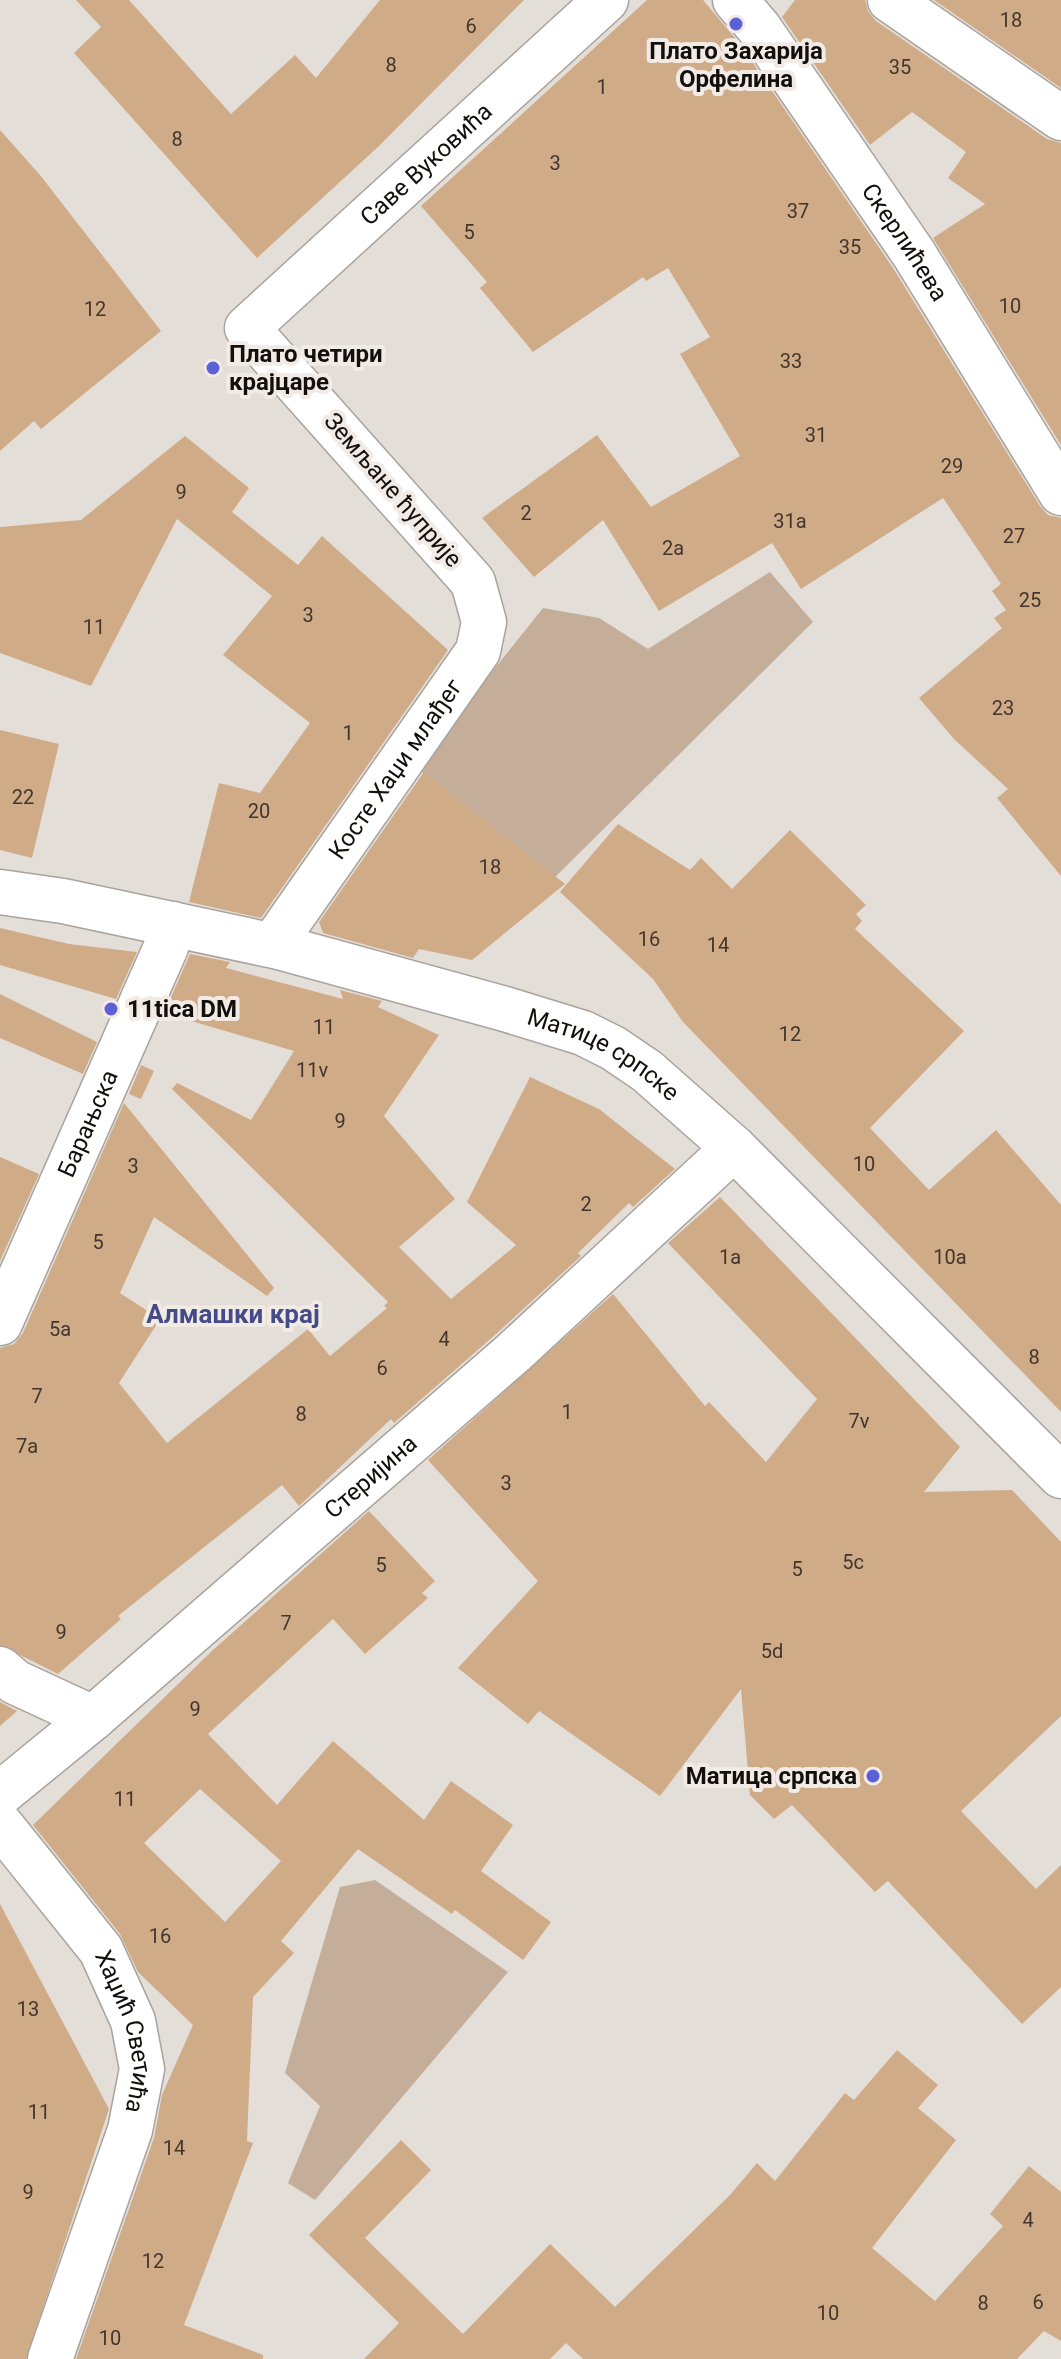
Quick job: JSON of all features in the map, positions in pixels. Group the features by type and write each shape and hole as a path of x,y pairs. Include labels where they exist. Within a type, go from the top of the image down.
{"street":[{"name":"Саве Вуковића","path":"247,328 606,0"},
{"name":"Скерлићева","path":"735,0 759,28 914,254 1061,493"},
{"path":"890,0 1061,118"},
{"name":"Земљане ћуприје","path":"247,328 473,582"},
{"name":"Косте Хаџи млађег","path":"279,947 281,933 478,651 484,622 473,582"},
{"name":"Матице српске","path":"0,892 63,901 279,947 583,1033 647,1071 734,1148 1061,1476"},
{"name":"Барањска","path":"0,1323 166,947 173,924"},
{"name":"Стеријина","path":"0,1794 93,1718 513,1353 734,1148"},
{"path":"0,1669 15,1682 93,1718"},
{"name":"Хаџић Светића","path":"0,1824 101,1950 133,2021 142,2069 130,2130 50,2359"}],"shaded area":[{"path":"770,572 813,622 547,885 416,767 543,608 599,618 648,649"},
{"path":"375,1880 508,1972 315,2200 288,2183 320,2106 285,2073 340,1887"}],"building":[{"path":"76,0 129,0 231,114 295,55 316,78 380,0 524,0 379,146 257,258 74,53 101,27"},
{"path":"647,0 703,0 740,44 893,268 1040,506 1048,515 1061,518 1061,876 997,798 1008,789 954,739 919,698 1002,628 994,618 1006,610 992,591 1001,584 943,498 801,589 772,543 659,611 603,520 534,577 482,518 597,435 651,507 740,456 680,354 710,337 668,268 646,281 643,277 533,352 480,288 487,282 421,206"},
{"path":"795,0 865,0 868,11 876,21 1047,139 1061,143 1061,445 933,238 985,204 948,178 966,152 912,112 870,145 782,17"},
{"path":"934,0 1061,0 1061,88"},
{"path":"0,130 40,175 161,331 41,429 34,421 0,451"},
{"path":"185,436 249,488 232,512 298,565 322,536 448,650 261,918 189,902 219,783 260,793 310,723 223,655 272,596 177,519 91,686 0,653 0,527 81,520"},
{"path":"0,730 59,744 32,858 0,850"},
{"path":"424,772 565,884 472,960 419,949 413,958 323,933 319,922"},
{"path":"618,824 690,870 701,858 732,889 790,830 866,905 856,914 862,921 855,929 964,1031 870,1128 929,1190 996,1130 1061,1205 1061,1412 683,1022 653,979 560,892"},
{"path":"0,928 69,944 137,952 116,999 0,965"},
{"path":"190,954 230,962 226,968 343,999 340,990 382,1001 378,1007 439,1035 384,1116 455,1199 399,1247 451,1299 516,1245 467,1202 530,1077 599,1109 675,1169 633,1207 629,1203 578,1253 581,1256 394,1423 391,1419 299,1506 282,1485 118,1616 121,1619 58,1674 0,1645 0,1348 14,1344 23,1333 124,1103 274,1288 267,1296 154,1217 120,1293 160,1319 119,1383 167,1443 308,1329 330,1356 387,1308 384,1306 388,1302 172,1089 177,1083 251,1120 294,1051 164,1013"},
{"path":"0,994 97,1042 83,1074 0,1038"},
{"path":"141,1065 154,1071 141,1099 129,1094"},
{"path":"0,1157 39,1174 0,1261"},
{"path":"720,1197 960,1447 924,1492 1012,1490 1061,1542 1061,1716 961,1811 1036,1889 1061,1865 1061,1987 1022,2024 888,1881 875,1892 792,1805 774,1819 750,1795 741,1689 660,1796 539,1711 528,1724 458,1668 538,1581 428,1460 613,1294 705,1406 709,1402 766,1462 817,1399 668,1243"},
{"path":"369,1511 435,1581 422,1593 428,1598 365,1654 333,1619 208,1734 277,1805 333,1741 424,1820 451,1781 513,1825 481,1871 551,1922 523,1960 455,1910 452,1914 358,1849 281,1941 294,1953 253,1997 247,2141 253,2143 184,2325 263,2355 263,2359 76,2359 154,2138 162,2095 193,2025 138,1972 120,1934 33,1825 213,1650","holes":["200,1789 281,1861 225,1922 144,1843"]},
{"path":"0,1702 17,1711 0,1726"},
{"path":"0,1904 109,2109 26,2359 0,2359"},
{"path":"897,2050 938,2085 918,2108 956,2140 872,2248 935,2301 1003,2226 990,2214 1029,2166 1061,2192 1061,2341 1044,2331 1017,2359 583,2359 566,2343 550,2359 364,2359 399,2323 309,2235 401,2140 431,2170 365,2238 463,2334 550,2244 615,2307 730,2195 757,2163 775,2181 845,2093 854,2100"}],"place":[{"name":"Плато Захарија Орфелина","path":"736,24"},
{"name":"Плато четири крајцаре","path":"213,368"},
{"name":"11tica DM","path":"111,1009"},
{"name":"Матица српска","path":"873,1776"}],"district":[{"name":"Алмашки крај","path":"233,1314"}]}
